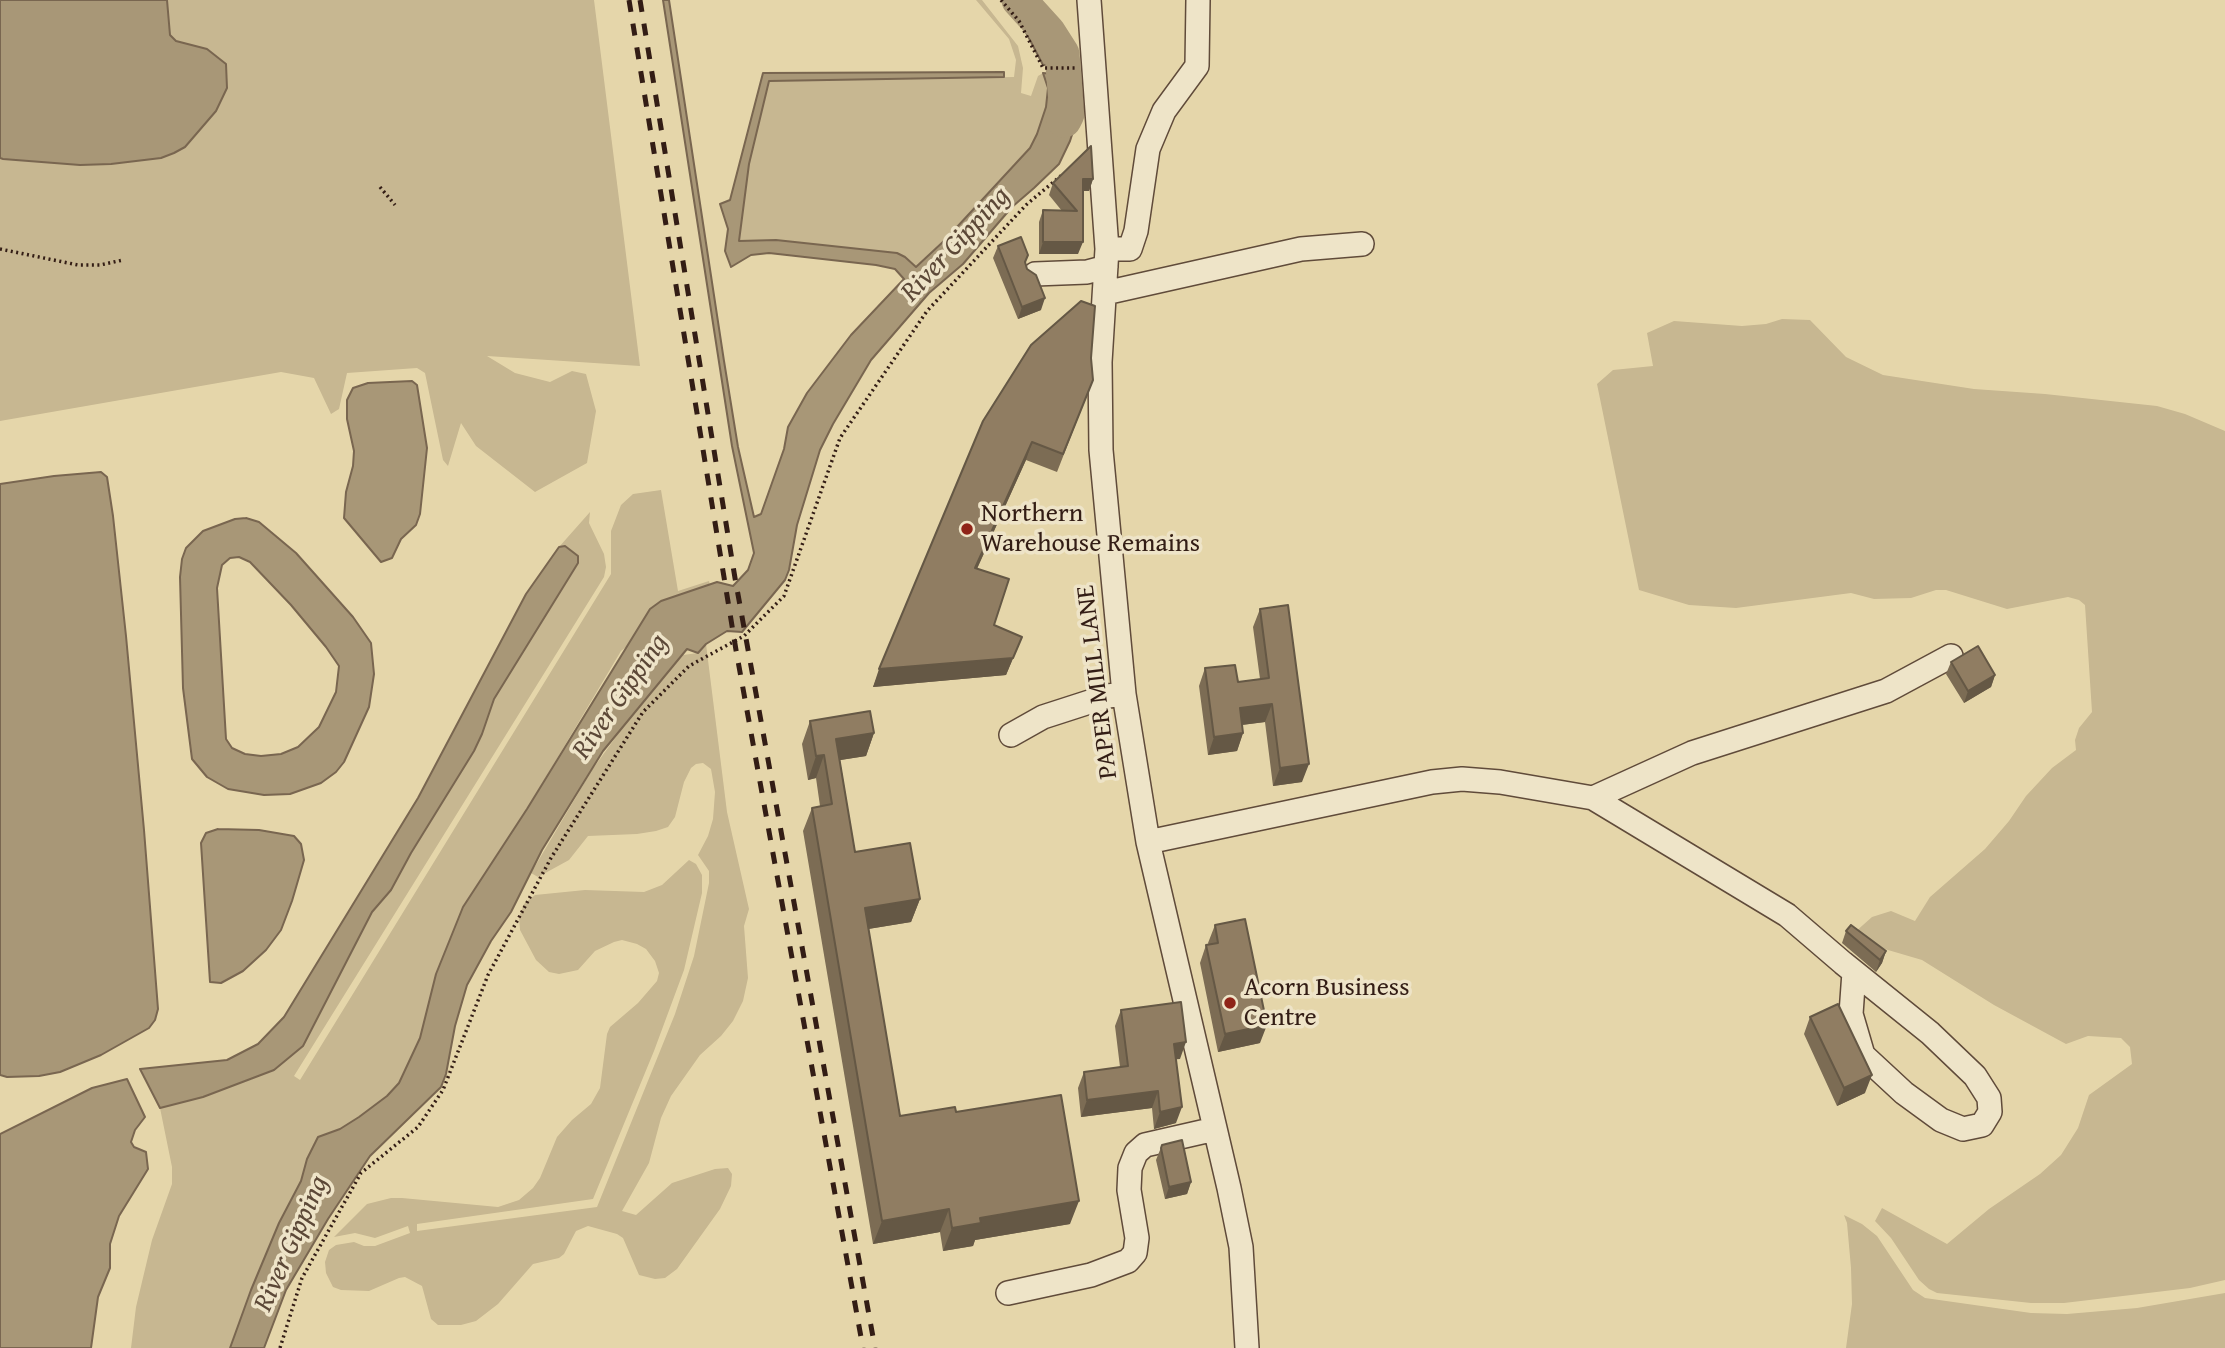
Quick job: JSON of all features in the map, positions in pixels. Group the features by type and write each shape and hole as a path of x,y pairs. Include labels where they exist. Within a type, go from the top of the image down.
{"street":[{"name":"PAPER MILL LANE","path":"1089,0 1107,258 1100,362 1101,450 1124,694 1148,842 1241,1247 1247,1348"},
{"path":"1035,274 1087,272 1107,258 1130,249 1136,231 1148,149 1164,111 1197,66 1198,0"},
{"path":"1105,293 1301,249 1362,244"},
{"path":"1593,798 1692,754 1819,710 1886,691 1951,656"},
{"path":"1011,735 1043,717 1108,696 1124,694"},
{"path":"1148,842 1432,782 1462,779 1500,782 1593,798 1787,915 1930,1032 1975,1076 1989,1098 1990,1112 1982,1125 1962,1129 1941,1120 1904,1093 1863,1055 1851,1014 1854,972"},
{"path":"1008,1293 1091,1275 1128,1261 1135,1253 1137,1238 1129,1190 1130,1168 1136,1153 1145,1145 1214,1129"}],"path":[{"path":"1001,0 1019,21 1043,68 1082,68"},
{"path":"280,1348 302,1278 361,1173 418,1127 443,1090 488,975 551,858 643,712 689,666 744,636 784,596 840,438 927,311 1026,205 1068,169"},
{"path":"380,187 395,205"},
{"path":"0,249 78,265 123,261"}],"shaded area":[{"path":"0,0 594,0 640,366 487,356 515,373 550,382 572,371 586,374 596,411 587,463 535,492 476,446 461,423 448,466 443,460 425,373 417,368 347,373 339,409 331,414 314,378 281,372 0,421"},
{"path":"976,0 982,0 1018,46 1023,68 1021,93 1031,96 1038,76 1043,73 1048,88 1046,107 1030,148 945,240 916,267 896,253 776,240 739,241 749,164 769,81 1014,77 1016,60 1009,39"},
{"path":"1782,319 1810,320 1846,357 1883,375 1974,389 2157,406 2185,414 2225,431 2225,1280 2190,1288 2064,1303 2031,1303 1937,1293 1919,1280 1891,1238 1875,1221 1882,1208 1947,1244 2061,1155 2078,1128 2089,1095 2132,1064 2130,1047 2121,1038 2088,1036 2066,1044 1994,1005 1922,960 1871,945 1854,933 1872,917 1891,911 1915,921 1930,897 1985,849 2026,796 2052,768 2076,750 2075,740 2079,728 2092,712 2085,605 2068,597 2007,609 1946,590 1936,590 1911,598 1874,599 1851,593 1736,608 1689,605 1639,590 1597,384 1613,370 1653,366 1647,333 1674,321 1742,326 1766,324"},
{"path":"661,490 678,591 709,581 713,600 644,633 621,651 527,809 463,907 436,974 420,1038 399,1083 387,1096 359,1117 340,1129 318,1137 307,1159 301,1181 279,1223 230,1348 131,1348 136,1307 152,1240 172,1184 172,1167 160,1108 203,1097 274,1070 303,1046 372,912 391,890 474,751 494,699 565,546 559,547 590,512 589,523 604,554 604,577 294,1076 300,1080 611,574 611,531 621,505 633,494"},
{"path":"706,644 727,812 749,909 744,926 748,978 743,1001 733,1021 700,1055 671,1096 661,1118 649,1163 622,1211 636,1215 672,1183 715,1169 728,1168 732,1174 731,1186 720,1209 677,1269 665,1278 655,1279 639,1275 623,1238 588,1226 576,1231 559,1258 533,1264 498,1304 476,1321 461,1325 438,1325 431,1319 422,1286 405,1277 369,1291 333,1287 326,1273 325,1262 329,1250 336,1245 354,1242 375,1246 410,1233 408,1226 375,1238 355,1233 334,1237 367,1204 402,1198 498,1207 519,1200 533,1188 557,1137 591,1104 600,1088 610,1027 638,1003 657,981 659,973 655,961 646,949 622,940 595,951 578,970 559,974 549,972 536,960 520,930 519,917 524,904 535,895 585,890 644,892 662,885 689,860 696,864 702,875 702,893 684,970 593,1199 417,1224 417,1231 597,1207 675,1014 694,956 709,883 709,871 698,855 713,819 715,792 711,769 703,763 691,768 684,782 675,817 668,827 637,834 588,836 569,860 538,877 531,873 592,770 634,712 683,655 698,653"},
{"path":"1844,1215 1877,1236 1913,1290 1925,1298 2031,1313 2067,1314 2137,1308 2225,1293 2225,1348 1846,1348 1852,1304 1847,1223"}],"water":[{"path":"0,0 167,0 170,35 176,41 207,49 226,64 227,88 216,111 185,147 161,158 80,165 0,158"},
{"path":"663,0 669,0 738,447 754,517 761,514 784,449 788,427 807,393 851,335 904,279 895,269 876,265 769,253 751,255 731,267 725,251 728,229 720,204 730,200 763,73 1004,72 1004,77 769,81 749,164 739,241 776,240 897,253 916,267 945,240 1030,148 1046,107 1048,88 1043,73 1076,76 1080,110 1059,164 1012,207 963,264 929,293 871,360 820,450 797,525 785,580 742,632 727,631 706,644 698,653 687,649 603,751 542,850 511,912 491,941 467,985 441,1087 370,1156 328,1219 286,1290 264,1348 230,1348 251,1290 318,1137 340,1129 359,1117 387,1096 399,1083 420,1038 436,974 463,907 527,809 650,609 661,601 717,582 733,586 748,570 754,553 732,446"},
{"path":"1003,0 1035,0 1052,15 1068,43 1074,64 1043,65 1019,19"},
{"path":"412,381 417,385 427,448 420,514 416,525 401,539 392,558 381,562 344,518 354,451 347,419 347,400 353,388 368,383"},
{"path":"101,472 107,477 113,516 126,636 158,1009 149,1028 101,1055 60,1072 7,1077 0,1075 0,484"},
{"path":"246,518 259,522 296,553 353,617 371,643 374,674 369,707 344,762 321,783 290,794 264,795 228,789 207,777 192,759 183,688 180,577 182,559 186,548 203,531 235,519","holes":["239,557 250,562 291,605 339,666 336,692 319,727 298,747 281,754 245,754 232,748 226,739 217,588 222,565 230,558"]},
{"path":"565,546 578,556 578,563 494,699 474,751 391,890 372,912 303,1046 274,1070 203,1097 160,1108 140,1069 227,1060 258,1044 284,1017 418,798 526,594 559,547"},
{"path":"218,829 259,830 294,836 301,844 304,860 281,930 266,950 243,971 221,983 210,982 201,843 206,833"},
{"path":"127,1079 145,1117 135,1130 131,1142 134,1147 146,1152 148,1169 119,1216 110,1244 110,1268 98,1297 91,1348 0,1348 0,1134 92,1088"}],"building":[{"path":"1091,146 1093,179 1083,179 1083,242 1043,242 1043,210 1077,211 1053,183"},
{"path":"1021,237 1028,255 1025,262 1027,269 1036,275 1045,298 1022,307 998,246"},
{"name":"Northern Warehouse Remains","path":"1081,301 1095,306 1091,358 1093,380 1063,454 1032,442 975,568 1009,579 994,625 1022,637 1013,658 879,669 983,421 1031,345"},
{"path":"1288,605 1309,764 1280,768 1272,704 1240,708 1243,733 1214,737 1205,668 1235,665 1238,682 1269,678 1260,609"},
{"path":"1978,646 1995,675 1968,691 1951,662"},
{"path":"870,711 874,733 836,739 855,852 910,843 920,899 865,908 900,1116 955,1107 956,1112 1061,1095 1079,1201 980,1218 981,1223 952,1228 949,1209 882,1221 812,808 832,804 824,755 816,756 810,721"},
{"name":"Acorn Business Centre","path":"1245,919 1267,1025 1225,1034 1206,945 1218,943 1215,925"},
{"path":"1851,925 1886,951 1880,960 1846,931"},
{"path":"1181,1002 1186,1042 1174,1044 1182,1107 1160,1112 1158,1091 1087,1100 1084,1072 1128,1066 1121,1010"},
{"path":"1838,1004 1872,1075 1844,1088 1810,1017"},
{"path":"1182,1140 1191,1182 1169,1187 1161,1148 1162,1145"}],"waterway":[{"name":"River Gipping","path":"1019,0 1048,32 1062,54 1067,114 1064,120"}],"railway":[{"path":"629,0 736,650 863,1348"},
{"path":"640,0 735,578 875,1348"}],"place":[{"name":"Northern Warehouse Remains","path":"967,529"},
{"name":"Acorn Business Centre","path":"1230,1003"}]}
